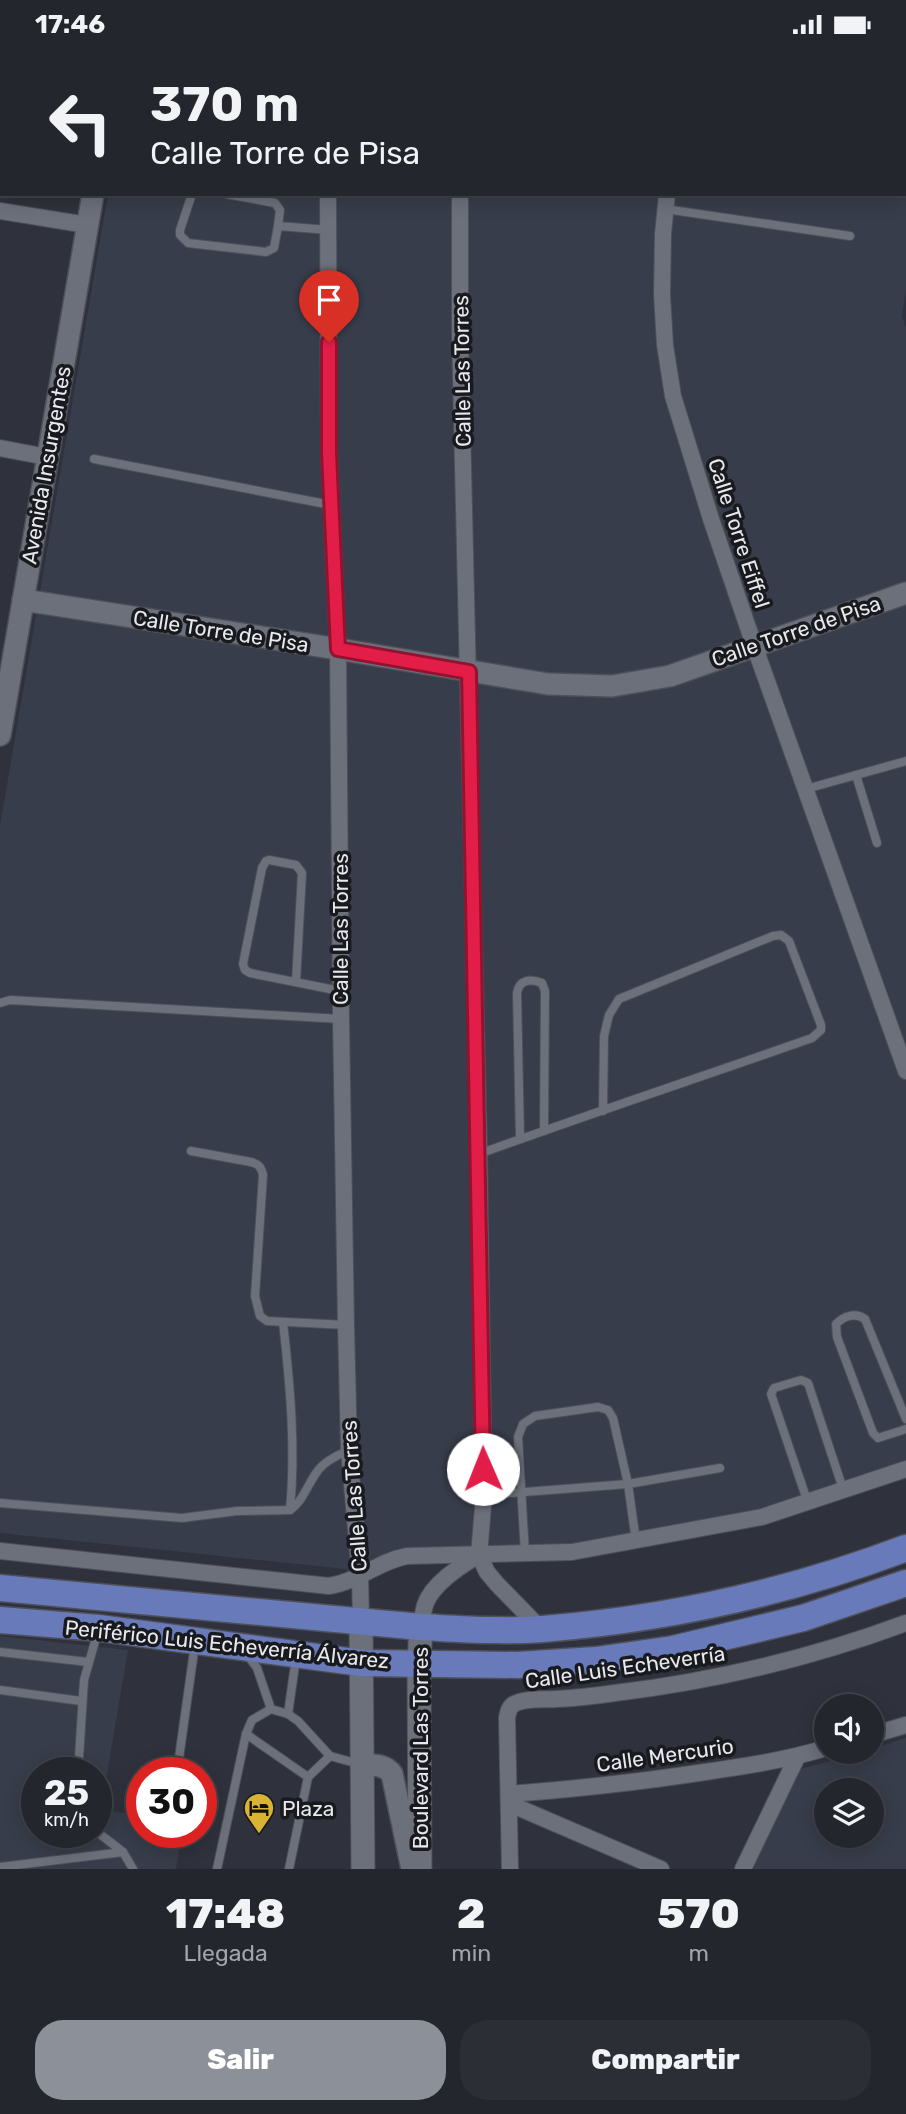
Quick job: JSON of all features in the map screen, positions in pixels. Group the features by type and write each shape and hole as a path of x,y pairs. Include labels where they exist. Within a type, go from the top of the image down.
{"highway":[{"name":"Periférico Luis Echeverría Álvarez","path":"0,1588 421,1627 541,1629 639,1619 763,1593 867,1563 906,1548"},
{"name":"Periférico Luis Echeverría Álvarez","path":"0,1620 99,1628 416,1669 518,1665 596,1660 673,1649 803,1618 906,1583"},
{"path":"361,1622 379,1630 392,1640 416,1669"}],"main road":[{"name":"Calle Las Torres","path":"361,1622 362,1663"},
{"name":"Boulevard Las Torres","path":"421,1627 416,1669 421,1869"},
{"path":"304,1656 338,1668 352,1684 361,1706"},
{"path":"362,1663 365,1863"}],"street":[{"name":"Avenida Insurgentes","path":"0,735 4,691 23,600 93,196"},
{"name":"Calle Las Torres","path":"328,196 329,453 338,649 346,1325 349,1450 360,1576 361,1622"},
{"name":"Calle Las Torres","path":"460,196 460,337 484,1495 479,1555"},
{"name":"Calle Torre Eiffel","path":"666,202 662,295 665,345 673,396 754,645 906,1071"},
{"path":"0,211 88,225"},
{"path":"0,448 47,457"},
{"name":"Calle Torre de Pisa","path":"23,600 548,684 612,686 670,676 906,593"},
{"path":"0,1551 329,1586 348,1582 391,1560 407,1556 572,1552 762,1517 844,1492 906,1469"},
{"path":"421,1627 425,1604 430,1594 462,1565 479,1555"},
{"path":"479,1555 487,1572 497,1584 541,1629"},
{"name":"Calle Luis Echeverría","path":"509,1799 507,1718 512,1705 525,1701 670,1686 753,1670 862,1639 906,1623"},
{"path":"884,1731 906,1725"},
{"name":"Calle Mercurio","path":"509,1799 666,1778 814,1751"},
{"path":"743,1869 797,1756"},
{"path":"362,1765 381,1766 392,1774 412,1869"},
{"path":"510,1869 509,1799 643,1865 661,1869"}],"lane":[{"path":"191,196 180,230 180,235 188,243 270,251 274,248 280,210 275,203 237,196"},
{"path":"666,202 850,236"},
{"path":"278,226 328,230"},
{"path":"94,459 331,505"},
{"path":"806,789 906,761"},
{"path":"856,775 877,843"},
{"path":"296,982 302,873 296,865 270,860 266,861 262,868 243,964 245,970 250,973 340,991"},
{"path":"479,1154 520,1139 603,1111 818,1035 821,1025 789,941 780,935 773,936 619,999 609,1016 604,1036 603,1111"},
{"path":"520,1139 517,993 523,982 535,980 542,983 545,991 544,1131"},
{"path":"0,1003 10,1000 341,1019"},
{"path":"191,1151 251,1162 261,1168 263,1175 255,1296 260,1316 267,1321 346,1325"},
{"path":"906,1419 865,1319 860,1315 853,1315 842,1319 836,1324 837,1337 873,1433 878,1438 906,1429"},
{"path":"283,1322 292,1426 290,1510"},
{"path":"808,1503 771,1394 774,1388 801,1380 807,1383 844,1492"},
{"path":"525,1553 518,1437 523,1424 535,1416 598,1406 608,1410 613,1418 628,1484 636,1541"},
{"path":"0,1503 182,1518 237,1511 290,1510 320,1468 330,1459 349,1450"},
{"path":"484,1495 628,1484 720,1468"},
{"path":"79,1757 81,1701 88,1662 99,1628"},
{"path":"179,1757 195,1641"},
{"path":"243,1647 257,1668 271,1709"},
{"path":"0,1652 88,1662"},
{"path":"288,1714 304,1656"},
{"path":"0,1690 81,1701"},
{"path":"217,1869 246,1734 252,1720 271,1709 288,1714 298,1721 330,1756 362,1765"},
{"path":"246,1734 308,1777"},
{"path":"289,1869 308,1777 330,1756"},
{"path":"112,1843 123,1852 133,1869"},
{"path":"0,1867 123,1852"}],"shaded area":[{"path":"108,196 906,196 906,290 902,316 906,328 906,1471 688,1536 401,1559 359,1580 345,1569 0,1533 0,826"},
{"path":"0,1636 128,1650 110,1757 21,1757 21,1848 112,1848 112,1811 126,1813 126,1848 179,1848 176,1869 0,1869"},
{"path":"906,1738 906,1869 753,1869 800,1769 819,1764 884,1764 884,1745"}],"place":[{"name":"Plaza","path":"259,1835"}],"route":[{"path":"329,342 329,453 338,649 469,672 483,1469"}]}
